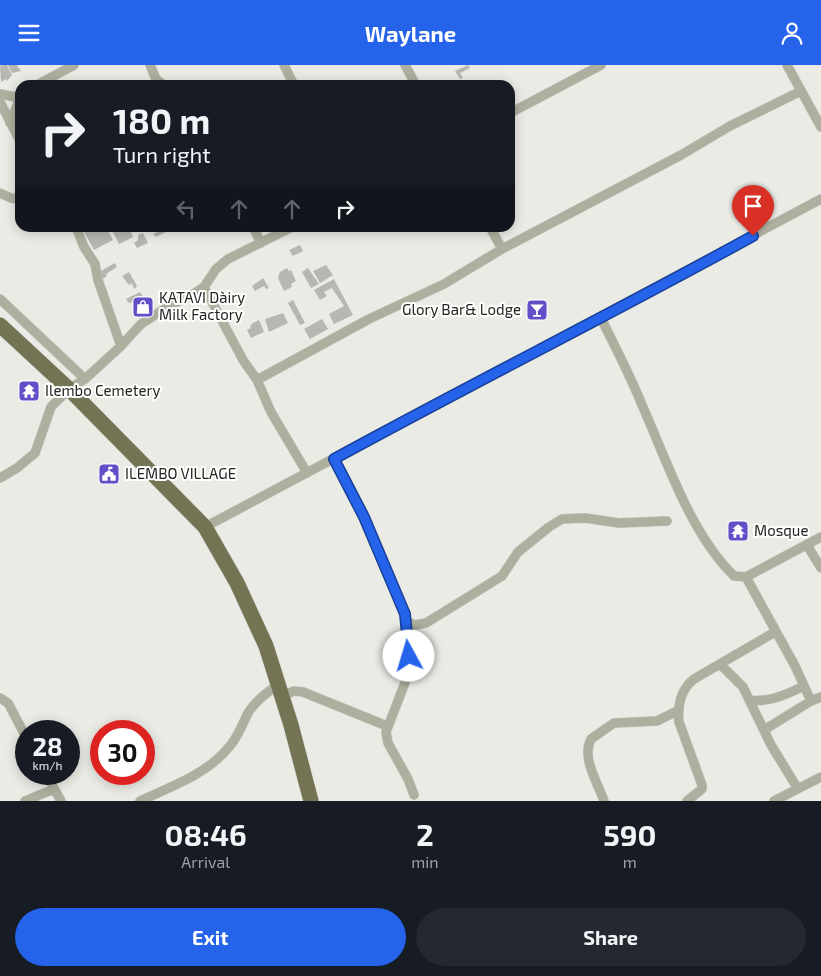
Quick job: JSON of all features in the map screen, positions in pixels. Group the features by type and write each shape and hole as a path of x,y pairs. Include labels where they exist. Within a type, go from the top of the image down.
{"highway":[{"path":"0,325 69,389 205,527 237,583 266,646 311,801"}],"street":[{"path":"46,80 74,65"},
{"path":"150,65 157,80"},
{"path":"284,65 292,80"},
{"path":"405,65 413,80"},
{"path":"515,110 601,65"},
{"path":"787,65 821,127"},
{"path":"257,380 370,319 444,284 502,249 801,91"},
{"path":"0,94 15,97"},
{"path":"0,103 15,132"},
{"path":"10,123 15,110"},
{"path":"0,193 15,198"},
{"path":"205,527 510,364 601,318 821,199"},
{"path":"78,232 84,247 95,264 98,280 121,346"},
{"path":"256,232 261,243"},
{"path":"0,478 17,468 35,453 51,407 69,389 85,379 121,346 141,324 204,287 216,269 228,259 282,232"},
{"path":"493,232 502,249"},
{"path":"204,287 242,360 257,380 271,412 307,473"},
{"path":"0,299 85,379"},
{"path":"601,318 642,403 672,478 705,539 722,564 734,576 746,577 821,537"},
{"path":"334,459 364,517 405,614 409,656 406,680 386,732 388,743 408,779 414,795"},
{"path":"406,621 414,625 426,623 502,576 518,552 562,519 585,518 619,523 666,521"},
{"path":"807,545 821,568"},
{"path":"746,577 811,701"},
{"path":"687,801 702,789 702,785 680,722 679,709 687,684 775,632"},
{"path":"720,664 739,682 764,731 798,789"},
{"path":"749,700 759,702 773,699 804,686"},
{"path":"140,801 159,797 200,773 231,746 249,712 264,695 280,690 303,692 387,726"},
{"path":"764,731 811,701 821,697"},
{"path":"0,698 8,703 17,720"},
{"path":"604,801 591,767 588,749 591,739 614,723 657,721 679,709"},
{"path":"774,801 821,777"},
{"path":"52,785 61,801"},
{"path":"25,801 54,789"}],"building":[{"path":"7,65 12,75 7,81 6,79 1,82 0,66"},
{"path":"8,65 17,65 21,71 12,73"},
{"path":"468,65 470,68 460,73 463,78 460,79 455,71"},
{"path":"84,232 109,232 113,240 94,250"},
{"path":"113,232 131,232 133,237 119,244"},
{"path":"157,232 166,232 156,237 153,234"},
{"path":"143,233 148,243 137,248 134,243 138,240 138,235"},
{"path":"300,245 303,251 293,256 289,250"},
{"path":"115,263 117,267 106,274 107,276 103,279 99,272"},
{"path":"326,265 333,275 320,283 313,271"},
{"path":"287,268 289,271 291,270 296,281 291,284 292,287 284,291 278,278 280,272"},
{"path":"308,268 319,284 311,288 302,272"},
{"path":"129,272 137,286 134,289 132,283 129,285 122,276"},
{"path":"263,278 269,288 266,289 264,286 255,291 252,286"},
{"path":"334,279 353,315 334,324 329,314 344,306 332,288 324,292 327,296 320,300 314,290"},
{"path":"140,292 143,297 130,303 126,299"},
{"path":"293,300 305,323 300,325 288,303"},
{"path":"283,313 288,323 269,332 265,319"},
{"path":"322,319 328,329 310,339 304,329"},
{"path":"259,320 264,332 251,338 247,330 251,328 250,326 253,323"}],"place":[{"name":"KATAVI Dàiry Milk Factory","path":"143,307"},
{"name":"Glory Bar& Lodge","path":"537,310"},
{"name":"Ilembo Cemetery","path":"29,391"},
{"name":"ILEMBO VILLAGE","path":"109,474"},
{"name":"Mosque","path":"738,531"}],"route":[{"path":"409,656 405,614 364,517 334,459 753,236"}]}
